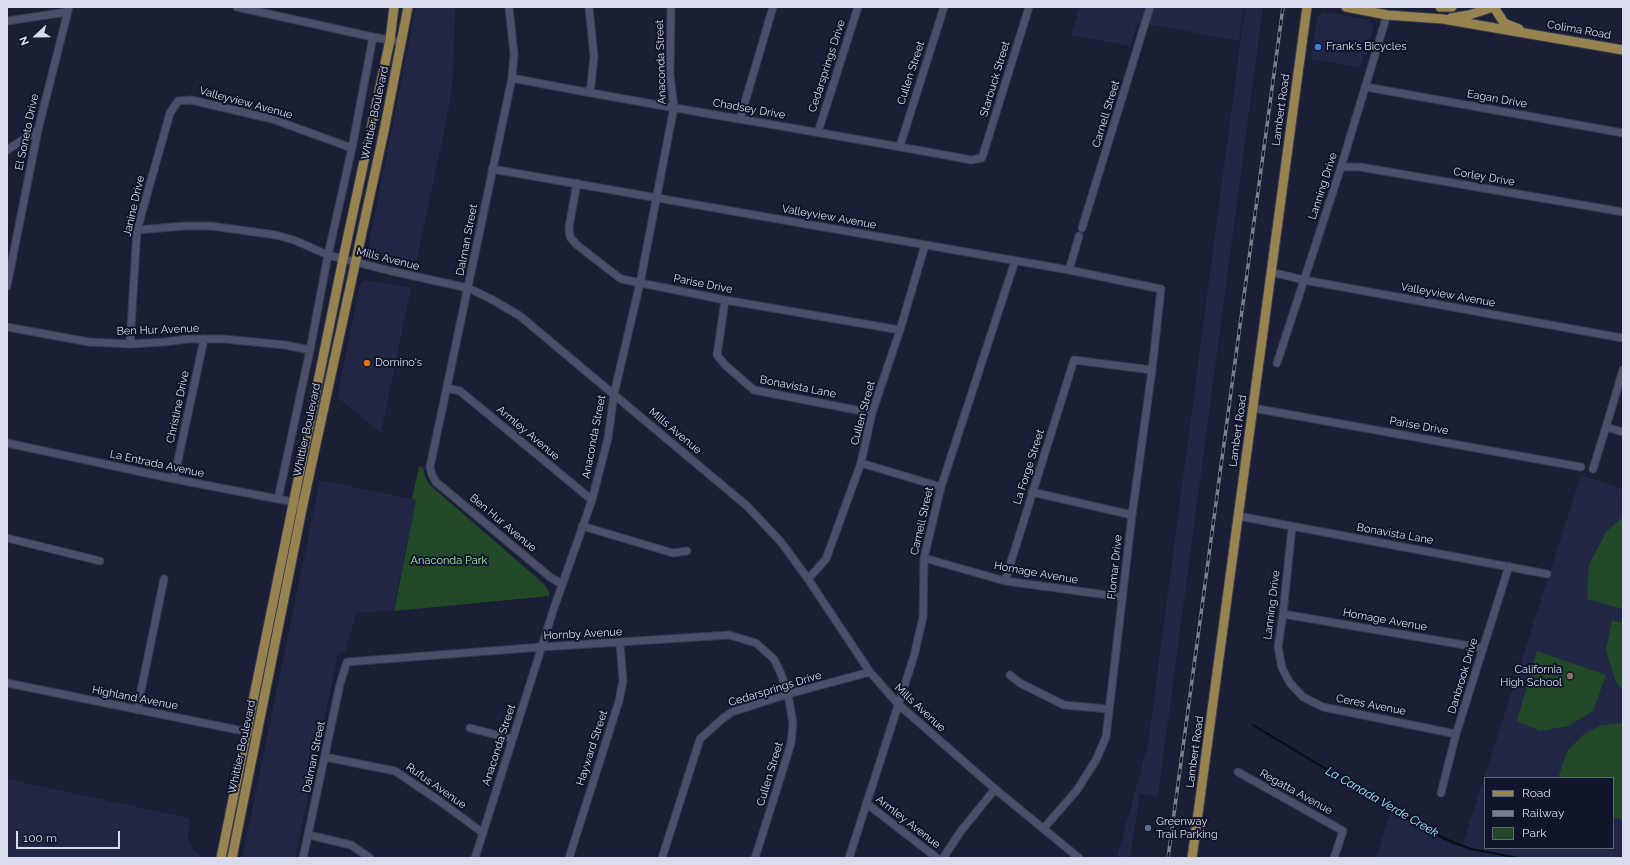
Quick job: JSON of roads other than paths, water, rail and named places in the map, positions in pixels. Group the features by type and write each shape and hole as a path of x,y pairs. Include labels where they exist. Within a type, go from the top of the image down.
{"main road":[{"name":"Whittier Boulevard","path":"221,858 343,259 390,40 394,7"},
{"name":"Whittier Boulevard","path":"232,858 303,504 356,262 408,7"},
{"name":"Lambert Road","path":"1192,858 1307,7"},
{"path":"1346,7 1387,14 1443,19 1531,34"},
{"path":"1443,19 1469,15 1493,7 1504,22 1531,34"},
{"name":"Colima Road","path":"1531,34 1623,50"}],"street":[{"path":"237,7 401,42"},
{"name":"Dalman Street","path":"432,476 430,467 512,78 514,54 508,7"},
{"path":"589,7 594,57 590,93"},
{"name":"Anaconda Street","path":"475,858 562,584 592,500 608,438 614,394 640,283 674,107 670,75 671,7"},
{"path":"740,120 773,7"},
{"name":"Cedarsprings Drive","path":"818,132 858,7"},
{"name":"Cullen Street","path":"900,146 944,7"},
{"name":"Starbuck Street","path":"982,158 1029,7"},
{"name":"Carnell Street","path":"1082,228 1150,7"},
{"path":"7,21 68,10"},
{"name":"El Soneto Drive","path":"7,286 38,130 68,10"},
{"name":"Lanning Drive","path":"1277,363 1341,167 1387,14"},
{"name":"Whittier Boulevard","path":"278,499 310,350 328,255 352,148 372,37"},
{"name":"Chadsey Drive","path":"512,78 740,120 900,146 972,160 982,158"},
{"name":"Eagan Drive","path":"1366,87 1623,133"},
{"name":"Valleyview Avenue","path":"178,101 191,100 272,119 352,148"},
{"name":"Janine Drive","path":"130,344 137,230 170,113 178,101"},
{"path":"7,150 38,130"},
{"name":"Corley Drive","path":"1341,167 1360,167 1623,212"},
{"name":"Valleyview Avenue","path":"492,169 1069,270 1161,289"},
{"name":"Parise Drive","path":"577,183 569,227 570,237 577,245 621,279 725,300 900,330"},
{"name":"Mills Avenue","path":"137,230 184,226 236,228 276,235 294,240 328,255 391,272 468,288 491,299 520,316 747,506 781,542 808,579 870,672 898,704 995,789 1079,858"},
{"path":"1069,270 1079,236"},
{"name":"Cullen Street","path":"808,579 826,559 861,463 872,413 900,330 926,245"},
{"name":"Carnell Street","path":"849,858 914,656 923,617 924,558 941,487 1015,261"},
{"name":"Valleyview Avenue","path":"1271,272 1304,280 1622,338"},
{"name":"Flomar Drive","path":"1044,828 1078,790 1096,760 1106,737 1108,709 1152,370 1161,289"},
{"name":"Bonavista Lane","path":"725,300 717,355 725,365 754,390 872,413"},
{"name":"Ben Hur Avenue","path":"7,327 89,342 130,344 204,339 285,345 310,350"},
{"name":"Christine Drive","path":"174,479 204,339"},
{"name":"La Forge Street","path":"1005,580 1074,360 1152,370"},
{"path":"1593,469 1623,370"},
{"name":"Armley Avenue","path":"447,388 460,391 592,500"},
{"name":"Parise Drive","path":"1253,408 1581,467"},
{"path":"1606,427 1623,432"},
{"name":"La Entrada Avenue","path":"7,443 174,479 303,504"},
{"path":"861,463 941,487"},
{"name":"Ben Hur Avenue","path":"432,476 438,484 550,578 562,584"},
{"path":"1032,492 1132,515"},
{"name":"Bonavista Lane","path":"1238,516 1547,574"},
{"path":"582,526 673,553 687,551"},
{"name":"Lanning Drive","path":"1290,683 1282,668 1278,647 1292,527"},
{"path":"7,538 100,561"},
{"name":"Homage Avenue","path":"924,558 1005,580 1122,597"},
{"name":"Danbrook Drive","path":"1440,793 1482,648 1509,566"},
{"path":"137,710 164,578"},
{"name":"Homage Avenue","path":"1283,614 1482,648"},
{"name":"Hornby Avenue","path":"347,662 542,647 729,635 756,643 774,659 788,694"},
{"name":"Hayward Street","path":"568,858 619,701 623,681 620,643"},
{"name":"Dalman Street","path":"303,858 340,684 347,662"},
{"name":"Cedarsprings Drive","path":"662,858 700,739 732,712 788,694 870,672"},
{"path":"1010,675 1020,683 1064,705 1108,709"},
{"name":"Highland Avenue","path":"7,683 258,734"},
{"name":"Ceres Avenue","path":"1290,683 1303,697 1323,707 1456,734"},
{"name":"Cullen Street","path":"755,858 791,743 793,724 788,694"},
{"path":"470,728 512,739"},
{"name":"Rufus Avenue","path":"325,757 395,771 483,833"},
{"name":"Regatta Avenue","path":"1238,772 1343,831 1334,858"},
{"path":"943,858 961,831 995,789"},
{"name":"Armley Avenue","path":"866,803 937,858"},
{"path":"309,835 351,845 370,858"}],"waterway":[{"name":"La Canada Verde Creek","path":"1253,725 1427,830 1471,849 1519,858"}],"railway":[{"path":"1168,858 1283,7"}],"place":[{"name":"Frank's Bicycles","path":"1318,47"},
{"name":"Domino's","path":"367,363"},
{"name":"California High School","path":"1570,676"},
{"name":"Greenway Trail Parking","path":"1148,828"}],"park label":[{"name":"Anaconda Park","path":"449,561"}]}
